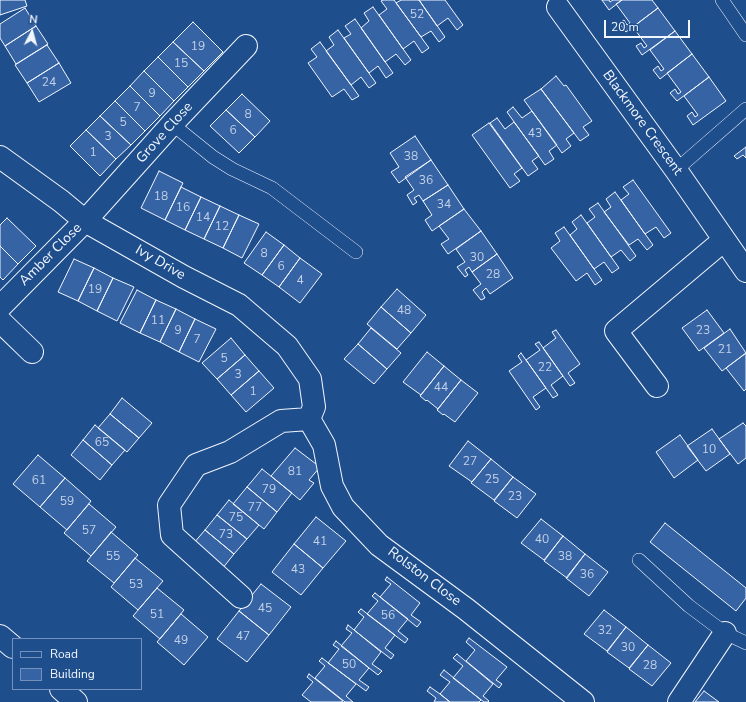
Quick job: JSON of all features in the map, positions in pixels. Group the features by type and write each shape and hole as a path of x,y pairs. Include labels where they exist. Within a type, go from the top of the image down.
{"street":[{"name":"Blackmore Crescent","path":"558,7 676,170 746,271"},
{"name":"Grove Close","path":"85,221 172,124 246,46"},
{"name":"Ivy Drive","path":"0,157 61,201 85,221 184,278 239,306 288,346 310,379 314,407 309,419"},
{"name":"Amber Close","path":"0,307 85,221"},
{"path":"657,386 616,331 724,240"},
{"path":"0,321 32,352"},
{"path":"241,597 172,535 169,505 196,465 230,452 280,421 309,419"},
{"name":"Rolston Close","path":"309,419 324,445 332,486 343,507 379,545 466,609 583,702"},
{"path":"679,702 725,633"},
{"path":"0,636 12,646"},
{"path":"62,690 76,702"}],"lane":[{"path":"722,0 746,35"},
{"path":"676,170 746,110"},
{"path":"172,124 213,157 232,169 272,188 356,252"},
{"path":"639,560 689,606 725,633 746,643"}],"building":[{"path":"0,0 25,0 27,6 0,15"},
{"path":"394,0 429,48 422,53 414,41 403,49 379,15 387,9 381,1"},
{"path":"401,0 419,0 445,37 439,42 431,31 421,37 396,3"},
{"path":"419,0 445,0 463,25 457,30 448,18 437,26"},
{"path":"602,0 609,0 610,2 613,0 622,0 609,10"},
{"path":"622,0 652,0 658,8 626,32 619,23 624,20 627,25 630,23 616,4"},
{"path":"373,7 411,60 405,65 396,54 385,62 361,28 369,21 364,13"},
{"path":"25,8 36,26 5,46 0,38 0,24"},
{"path":"658,8 675,31 642,55 636,46 641,43 644,48 647,46 633,27"},
{"path":"355,19 393,73 386,78 378,66 369,73 344,38 351,34 345,26"},
{"path":"193,22 223,52 204,71 173,42"},
{"path":"36,26 48,44 16,64 5,46"},
{"path":"338,30 376,83 369,88 361,77 351,85 326,51 334,45 329,37"},
{"path":"675,31 692,54 660,79 653,70 658,66 661,71 664,69 650,50"},
{"path":"173,42 204,71 188,87 158,57"},
{"path":"320,42 359,96 352,100 344,89 332,97 308,63 317,57 311,49"},
{"path":"47,45 59,63 27,83 15,65"},
{"path":"692,54 709,77 677,101 670,93 675,89 678,94 681,92 667,73"},
{"path":"158,57 188,87 174,101 144,71"},
{"path":"59,63 71,83 39,102 27,83"},
{"path":"144,71 174,101 160,116 130,86"},
{"path":"556,76 564,86 566,85 592,121 583,127 589,135 580,141 541,89"},
{"path":"709,77 726,101 693,125 687,116 692,112 695,117 698,115 684,96"},
{"path":"130,86 160,116 145,131 115,101"},
{"path":"541,89 574,133 566,139 571,146 562,153 524,100"},
{"path":"242,94 270,121 255,137 226,110"},
{"path":"115,101 145,131 131,145 100,116"},
{"path":"513,107 522,118 532,111 557,145 549,151 554,159 545,165 507,112"},
{"path":"226,110 255,137 239,153 210,126"},
{"path":"100,116 131,145 116,159 86,130"},
{"path":"497,118 505,129 514,122 539,156 532,161 538,169 528,176 490,123"},
{"path":"489,123 522,168 514,174 520,181 510,188 472,135"},
{"path":"86,130 116,159 100,176 70,146"},
{"path":"415,136 431,160 399,183 391,172 399,167 390,153"},
{"path":"746,147 746,158 743,155 737,159 734,156"},
{"path":"431,160 448,185 423,201 419,195 414,198 417,202 413,205 407,195 414,190 405,177"},
{"path":"159,171 183,183 165,220 141,208"},
{"path":"633,180 671,233 664,238 656,227 645,234 621,200 629,194 623,187"},
{"path":"448,185 464,209 432,231 425,220 432,215 423,201"},
{"path":"181,187 201,197 185,230 165,220"},
{"path":"615,192 653,245 647,250 638,239 629,245 604,212 611,207 606,199"},
{"path":"201,197 220,206 204,239 185,230"},
{"path":"598,203 636,256 630,261 621,250 611,257 587,223 595,217 589,209"},
{"path":"220,206 239,215 223,248 204,239"},
{"path":"464,209 481,231 448,254 441,244 449,239 439,226"},
{"path":"239,215 259,224 242,258 223,248"},
{"path":"581,215 619,268 612,273 604,262 594,269 570,235 577,229 572,222"},
{"path":"7,218 36,246 18,264 0,246 0,225"},
{"path":"564,227 602,280 595,285 587,273 576,281 551,248 560,241 555,233"},
{"path":"481,231 497,254 472,272 469,267 465,270 468,275 465,277 457,267 465,262 456,249"},
{"path":"266,232 284,245 262,275 244,263"},
{"path":"284,245 300,258 279,287 262,275"},
{"path":"0,246 18,264 3,280 0,277"},
{"path":"497,254 513,278 490,294 486,288 482,292 485,298 481,300 473,290 481,284 472,272"},
{"path":"300,258 322,274 300,303 279,287"},
{"path":"74,259 94,268 78,301 58,292"},
{"path":"94,268 113,278 97,311 78,301"},
{"path":"113,278 134,287 117,321 97,311"},
{"path":"397,289 426,315 411,333 381,307"},
{"path":"137,290 156,300 140,333 120,323"},
{"path":"156,300 176,309 160,342 140,333"},
{"path":"381,307 411,333 397,349 367,324"},
{"path":"176,309 195,319 179,352 160,342"},
{"path":"707,310 724,333 699,351 682,328"},
{"path":"195,319 216,329 199,362 179,352"},
{"path":"371,328 401,353 387,369 358,344"},
{"path":"730,329 746,353 722,371 704,348"},
{"path":"556,330 580,364 568,373 575,383 570,386 543,348 556,338 552,332"},
{"path":"231,338 245,355 217,379 202,363"},
{"path":"539,342 563,376 551,385 558,395 553,398 526,360 540,350 535,344"},
{"path":"358,344 387,369 374,384 344,359"},
{"path":"427,352 444,366 421,395 403,382"},
{"path":"521,353 546,388 533,397 540,407 536,410 509,371 522,362 518,356"},
{"path":"746,353 746,389 744,391 726,368"},
{"path":"245,355 259,371 231,395 217,379"},
{"path":"444,366 461,380 438,409 420,396"},
{"path":"259,371 274,388 246,412 231,395"},
{"path":"461,380 478,393 455,422 437,410"},
{"path":"122,398 152,423 139,438 110,414"},
{"path":"110,414 139,438 127,452 98,428"},
{"path":"743,423 746,426 746,458 738,464 719,439"},
{"path":"95,425 125,450 112,465 83,440"},
{"path":"712,429 730,454 706,471 687,446"},
{"path":"680,435 698,460 674,478 656,452"},
{"path":"83,440 112,465 100,480 71,455"},
{"path":"468,441 491,459 472,482 449,466"},
{"path":"295,448 320,467 309,480 314,483 300,500 271,476"},
{"path":"38,455 65,478 40,507 13,484"},
{"path":"491,459 513,477 494,500 471,483"},
{"path":"262,469 292,493 277,512 247,487"},
{"path":"513,477 536,494 517,518 494,501"},
{"path":"65,478 91,501 67,530 40,507"},
{"path":"247,487 277,512 264,529 233,504"},
{"path":"229,500 259,525 247,539 217,515"},
{"path":"89,504 116,527 91,556 64,533"},
{"path":"217,515 247,539 234,554 205,530"},
{"path":"316,517 346,541 323,568 294,544"},
{"path":"541,519 563,536 544,560 521,543"},
{"path":"665,523 746,588 746,598 736,611 650,542"},
{"path":"205,530 234,554 222,569 193,544"},
{"path":"111,532 138,555 114,583 87,561"},
{"path":"563,536 585,554 567,578 544,561"},
{"path":"294,544 323,568 301,595 272,572"},
{"path":"585,554 608,572 589,596 566,578"},
{"path":"135,558 163,581 138,610 111,587"},
{"path":"387,577 420,603 411,615 421,622 417,627 380,597 391,584 385,580"},
{"path":"261,584 291,607 269,635 239,611"},
{"path":"157,588 184,610 160,639 133,616"},
{"path":"375,593 408,619 398,631 408,639 405,643 367,614 378,601 372,596"},
{"path":"361,609 395,635 385,648 394,655 391,659 354,630 364,617 358,612"},
{"path":"604,610 626,627 607,651 584,634"},
{"path":"239,611 269,635 247,662 217,639"},
{"path":"181,614 208,637 184,665 157,642"},
{"path":"348,625 381,652 372,664 382,671 378,675 341,646 352,633 346,629"},
{"path":"626,627 648,645 629,668 607,652"},
{"path":"469,638 507,667 496,680 502,684 499,688 466,661 475,650 466,642"},
{"path":"336,641 369,668 359,680 369,687 366,691 328,663 339,649 333,645"},
{"path":"648,645 671,663 652,686 629,669"},
{"path":"457,654 493,684 483,696 489,701 488,702 484,702 453,678 463,666 453,658"},
{"path":"322,658 356,684 346,696 353,702 345,702 315,678 325,666 319,661"},
{"path":"444,670 481,700 479,702 450,702 440,694 450,682 440,675"},
{"path":"309,674 343,701 311,702 302,695 313,682 307,677"},
{"path":"430,687 450,702 434,702 436,698 427,691"},
{"path":"704,691 719,702 695,702"}]}
